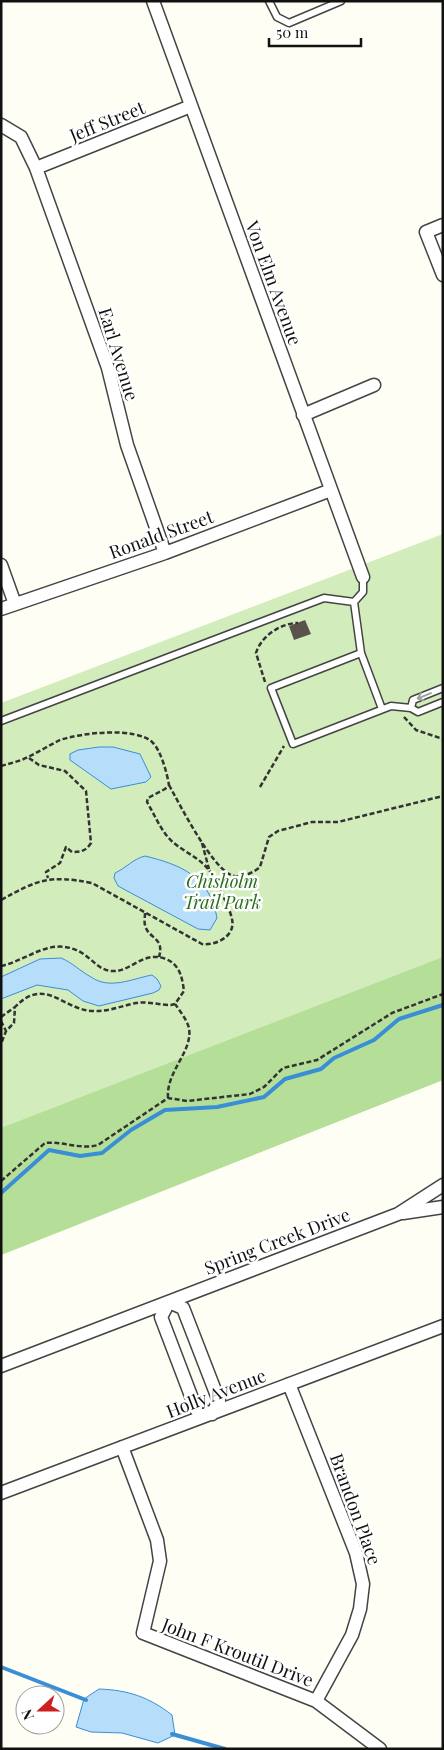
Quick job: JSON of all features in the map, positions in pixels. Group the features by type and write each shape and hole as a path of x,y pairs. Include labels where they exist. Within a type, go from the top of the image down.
{"street":[{"name":"Von Elm Avenue","path":"152,1 363,577"},
{"name":"Jeff Street","path":"36,168 191,106"},
{"name":"Earl Avenue","path":"1,126 21,136 36,168 108,368 127,445 164,552"},
{"path":"443,226 426,232 443,275"},
{"path":"304,415 374,386"},
{"name":"Ronald Street","path":"1,609 164,552 331,490"},
{"path":"1,565 16,604"},
{"name":"Spring Creek Drive","path":"1,1366 398,1214 443,1185"},
{"name":"Spring Creek Drive","path":"398,1214 443,1207"},
{"path":"169,1302 183,1308 219,1401 212,1414 196,1409 189,1391 161,1317 169,1302"},
{"name":"Holly Avenue","path":"1,1493 443,1326"},
{"name":"Brandon Place","path":"290,1384 356,1553 363,1584 360,1609 352,1635 316,1701"},
{"name":"John F Kroutil Drive","path":"122,1447 157,1540 160,1561 143,1634 316,1701 380,1749"}],"lane":[{"path":"269,1 277,17 289,23 341,1"},
{"path":"363,577 363,592 354,602 361,653 382,709"},
{"path":"1,721 324,598 354,602"},
{"path":"361,653 271,688 292,742 382,709 401,706 418,712 443,702"},
{"path":"411,708 413,700 443,688"}],"path":[{"path":"271,688 266,684 256,653 267,634 298,623"},
{"path":"401,706 404,717 416,730 443,739"},
{"path":"1,766 28,758 44,748 74,736 90,733 121,732 149,740 154,744 168,776 169,785 202,841 223,868 231,875 241,876 260,867 270,837 278,831 312,822 338,822 443,796"},
{"path":"260,786 282,746 292,742"},
{"path":"28,758 39,765 65,771 86,791 91,844 88,849 81,852 72,852 66,847 60,863 46,872 48,878"},
{"path":"169,785 166,789 148,798 148,802 170,839 210,871"},
{"path":"1,900 24,887 48,878 76,879 92,884 202,944 210,946 219,943 227,936 231,928 232,919 210,871 202,841"},
{"path":"145,913 145,924 148,932 159,942 161,951 159,957"},
{"path":"1,966 33,952 54,947 64,947 81,953 94,964 111,971 118,970 150,956 159,957 168,960 180,972 184,991 176,1004"},
{"path":"6,1031 1,1019 20,1001 36,994 55,996 90,1011 118,1009 137,1003 176,1004"},
{"path":"1,1181 46,1143 55,1142 84,1147 98,1145 168,1098 187,1101 250,1094 264,1088 283,1068 317,1060 392,1013 443,994"},
{"path":"168,1098 170,1078 184,1053 189,1028 176,1004"},
{"path":"1,1044 6,1031 14,1023 15,1007"}],"green space":[{"name":"Chisholm Trail Park","path":"443,534 443,1080 1,1255 1,703"},
{"path":"443,957 443,1080 1,1255 1,1128"}],"water":[{"path":"113,747 140,754 151,777 146,782 111,789 70,760 70,754 78,750"},
{"path":"145,856 182,869 201,883 208,892 217,918 210,930 198,929 118,886 114,878 115,873"},
{"path":"61,958 98,981 113,983 152,975 161,986 159,990 153,993 99,1006 83,1001 68,990 37,985 1,999 1,977 40,959"},
{"path":"99,1689 129,1693 155,1703 172,1715 175,1735 158,1743 122,1733 91,1732 76,1727 84,1699"}],"building":[{"path":"305,620 311,634 294,640 289,626"}],"waterway":[{"path":"1,1193 49,1150 80,1156 102,1153 131,1130 165,1110 217,1107 264,1097 285,1079 321,1069 334,1058 374,1040 399,1019 443,1005"},
{"path":"1,1667 86,1700"},
{"path":"172,1734 225,1749"}]}
